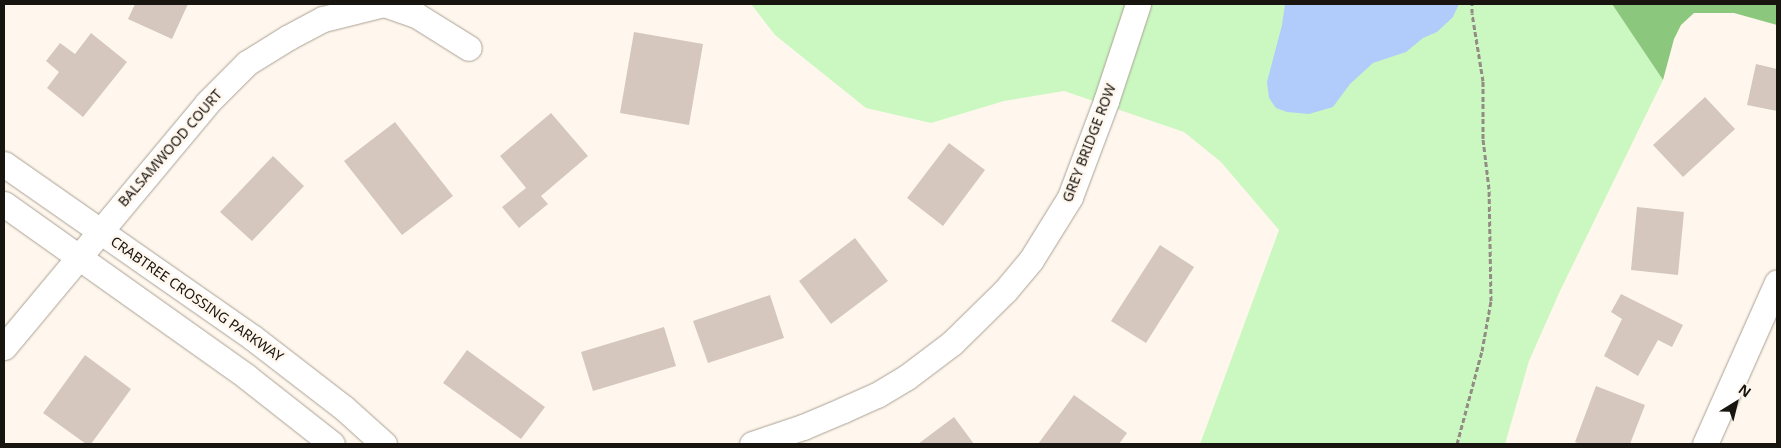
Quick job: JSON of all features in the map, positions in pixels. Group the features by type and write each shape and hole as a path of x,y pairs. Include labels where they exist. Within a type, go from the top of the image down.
{"street":[{"name":"BALSAMWOOD COURT","path":"4,347 206,103 247,63 289,37 321,11 383,4 416,15 469,48"},
{"name":"GREY BRIDGE ROW","path":"752,444 805,436 877,395 931,359 980,318 1030,260 1051,230 1074,188 1104,109 1138,4"},
{"name":"CRABTREE CROSSING PARKWAY","path":"4,164 299,372 344,408 384,444"},
{"path":"4,204 77,258 247,377 332,444"},
{"path":"1705,444 1777,282"}],"path":[{"path":"1457,444 1482,351 1491,302 1489,189 1483,139 1483,81 1472,4"}],"green space":[{"path":"751,4 1612,4 1663,80 1560,291 1529,361 1505,444 1200,444 1279,230 1221,162 1184,132 1064,91 1004,101 931,123 866,108 775,35"},
{"path":"1612,4 1777,4 1777,25 1734,13 1694,13 1681,25 1674,39 1663,80"}],"water":[{"path":"1285,4 1459,4 1453,17 1437,32 1423,38 1406,52 1373,63 1350,84 1333,107 1309,114 1287,112 1276,108 1269,98 1267,82 1282,25"}],"building":[{"path":"135,4 188,4 172,39 128,19"},
{"path":"634,32 703,44 689,125 620,113"},
{"path":"91,33 127,62 83,117 47,88 59,72 46,61 60,43 75,54"},
{"path":"1756,64 1777,69 1777,111 1747,105"},
{"path":"1705,97 1735,129 1683,177 1653,145"},
{"path":"551,113 588,156 541,196 548,204 519,228 502,207 526,188 500,156"},
{"path":"395,122 453,196 402,235 344,161"},
{"path":"949,143 985,170 943,226 907,198"},
{"path":"273,156 304,186 252,241 220,212"},
{"path":"1637,207 1684,212 1678,275 1631,270"},
{"path":"855,238 888,281 831,324 799,281"},
{"path":"1160,245 1194,267 1146,343 1111,321"},
{"path":"1621,294 1683,325 1672,347 1658,340 1638,376 1604,356 1622,319 1611,312"},
{"path":"770,295 784,338 708,363 693,321"},
{"path":"664,327 676,366 593,391 581,352"},
{"path":"467,350 545,407 521,439 443,383"},
{"path":"85,355 131,389 91,444 86,444 43,413"},
{"path":"1596,386 1645,405 1630,444 1581,444 1575,442"},
{"path":"1074,395 1127,433 1119,444 1038,444"},
{"path":"954,417 974,444 918,444"}]}
